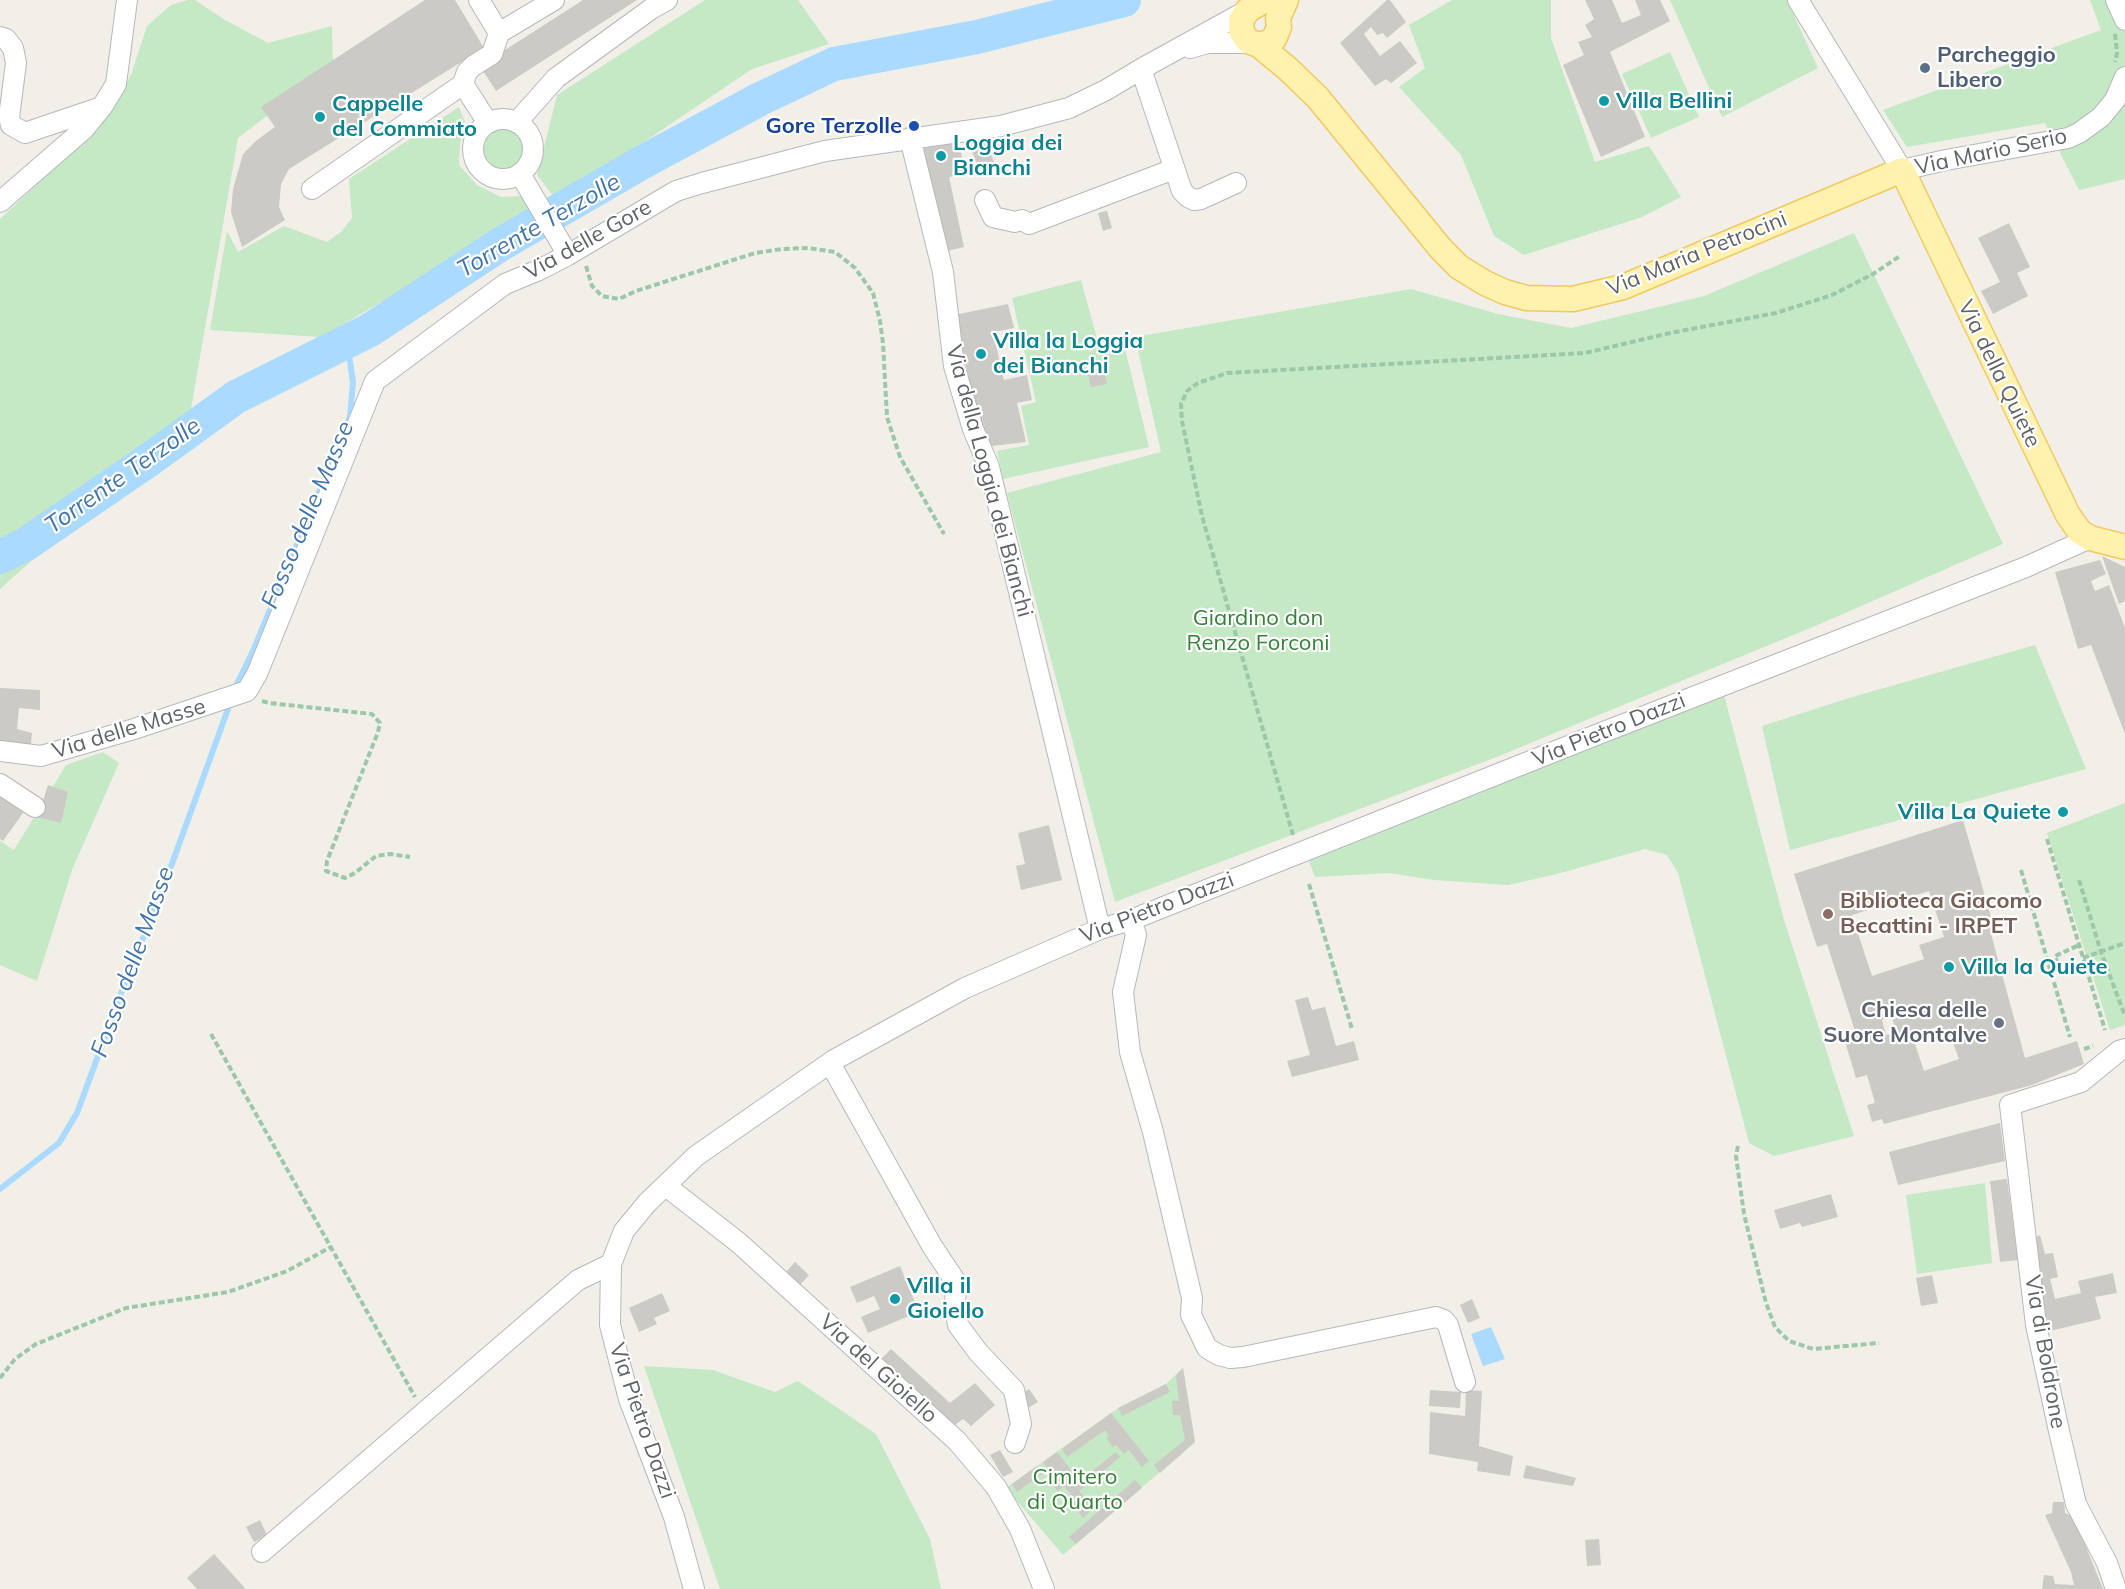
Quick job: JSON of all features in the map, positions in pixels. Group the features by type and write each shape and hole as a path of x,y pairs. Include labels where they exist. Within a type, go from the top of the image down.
{"main road":[{"name":"Via Maria Petrocini","path":"1268,10 1290,54 1318,98 1441,249 1459,267 1496,289 1538,300 1573,299 1623,287 1902,170"},
{"path":"1268,10 1274,39 1268,43 1255,44 1245,38 1240,26 1241,20 1268,10"},
{"name":"Via Maria Petrocini","path":"1255,44 1288,69 1318,98"},
{"name":"Via della Quiete","path":"1902,170 2068,515 2080,532 2090,538 2125,548"}],"street":[{"path":"0,202 84,129 102,107 116,84 127,0"},
{"path":"479,0 499,33"},
{"path":"312,189 463,84 467,72 492,54 499,33 554,0"},
{"path":"517,122 556,78 651,9 667,0"},
{"path":"1798,0 1902,170"},
{"path":"2116,0 2119,25"},
{"name":"Via delle Gore","path":"244,692 257,674 375,381 505,284 539,270 574,251 676,191 825,151 1001,126 1069,108 1091,99 1170,53 1268,10"},
{"path":"0,37 6,39 13,48 16,63 9,117 11,125 25,133 102,107"},
{"name":"Via delle Gore","path":"1170,53 1208,43 1255,44"},
{"path":"1141,69 1182,190 1194,200 1202,199 1236,183"},
{"name":"Via Mario Serio","path":"1902,170 2068,138 2101,117 2115,100 2119,74"},
{"path":"463,84 488,123"},
{"path":"498,119 517,122 531,137 532,158 528,167 511,178 492,177 477,165 473,146 481,129 488,123 498,119"},
{"name":"Via della Loggia dei Bianchi","path":"910,138 943,272 954,366 973,429 989,466 1100,929"},
{"path":"985,200 993,218 1015,222 1022,220 1029,224 1174,169"},
{"path":"520,174 558,237 574,251"},
{"name":"Via Pietro Dazzi","path":"694,1589 674,1517 629,1399 610,1325 611,1264 624,1232 647,1203 696,1156 830,1063 965,988 1100,929 1131,920 2026,567 2090,538"},
{"name":"Via delle Masse","path":"0,752 41,756 244,692"},
{"path":"0,784 35,807"},
{"path":"1131,920 1136,935 1123,992 1130,1052 1153,1132 1192,1298 1191,1315 1207,1348 1230,1358 1242,1357 1436,1317 1444,1320 1448,1325 1465,1382"},
{"name":"Via di Boldrone","path":"2116,1589 2107,1563 2076,1504 2049,1389 2036,1325 2010,1105 2081,1082 2119,1051 2125,1049"},
{"path":"830,1063 932,1246 956,1282 955,1308 958,1325 978,1352 1014,1390 1021,1424 1015,1443"},
{"name":"Via del Gioiello","path":"666,1186 739,1243 957,1441 996,1486 1020,1530 1044,1589"},
{"path":"262,1552 578,1280 611,1264"}],"path":[{"path":"2119,25 2117,54 2119,74"},
{"path":"574,251 592,286 602,296 619,299 636,291 755,253 808,248 835,252 855,268 873,293 883,343 887,417 900,457 944,534"},
{"path":"1301,852 1292,831 1202,516 1182,421 1181,404 1187,391 1198,382 1227,374 1584,353 1787,309 1832,295 1874,274 1900,256"},
{"path":"244,692 269,703 372,714 380,723 378,732 327,861 326,871 345,878 376,856 390,854 410,857"},
{"path":"2047,839 2105,1030"},
{"path":"2021,870 2070,1037"},
{"path":"2079,880 2101,952 2125,1016"},
{"path":"1309,884 1352,1029"},
{"path":"2083,958 2125,943"},
{"path":"2079,945 2055,956 2061,974 2086,967"},
{"path":"2049,967 2058,964"},
{"path":"211,1034 424,1413"},
{"path":"1738,1146 1736,1156 1744,1214 1766,1303 1775,1327 1789,1341 1813,1349 1879,1343"},
{"path":"0,1378 15,1359 36,1344 126,1308 228,1292 287,1271 331,1247"}],"green space":[{"path":"195,0 225,20 268,43 332,26 333,65 238,138 189,420 0,589 0,219 102,124 131,75 147,26 171,5"},
{"path":"705,0 798,0 829,44 752,69 557,201 537,175 557,95"},
{"path":"1452,0 1551,0 1551,38 1595,162 1649,146 1681,197 1642,217 1524,255 1494,236 1461,155 1399,87 1425,68 1409,25"},
{"path":"1670,0 1787,0 1818,68 1722,117"},
{"path":"2090,0 2125,0 2125,179 2079,190 2045,123 1907,147 1883,110 2101,30"},
{"path":"1670,52 1699,117 1651,138 1622,74"},
{"path":"459,107 465,122 460,144 459,165 477,185 501,197 521,196 533,214 321,337 210,330 227,231 238,252 284,226 327,242 342,231 352,218 349,179"},
{"path":"504,129 512,130 518,135 523,141 523,157 518,163 512,168 504,169 496,168 490,163 485,157 484,149 485,141 490,135 496,130"},
{"name":"Giardino don Renzo Forconi","path":"1854,233 2003,544 1820,624 1494,758 1115,902 1007,493 1161,452 1135,337 1411,289 1498,314 1571,328 1704,296"},
{"path":"1081,280 1101,353 1125,349 1149,447 1003,479 997,451 1029,445 1021,406 1036,402 1012,298"},
{"path":"2035,645 2086,769 1790,850 1762,726 1849,698"},
{"path":"1724,695 1784,920 1854,1136 1774,1156 1749,1143 1678,873 1667,855 1645,849 1557,874 1508,885 1434,880 1389,873 1315,877 1309,861"},
{"path":"103,752 119,763 72,870 37,981 0,965 0,841 14,850 66,765"},
{"path":"2125,803 2125,1025 2110,1030 2047,833"},
{"path":"1985,1183 1992,1263 1917,1274 1906,1195"},
{"path":"644,1366 713,1370 775,1392 798,1381 876,1434 930,1539 941,1589 720,1589"},
{"name":"Cimitero di Quarto","path":"1183,1368 1195,1442 1063,1555 1006,1488 1118,1408 1166,1384"}],"water":[{"path":"1491,1327 1505,1359 1483,1366 1471,1334"}],"building":[{"name":"Cappelle del Commiato","path":"425,0 455,0 484,48 289,169 281,184 279,207 285,220 242,247 231,212 233,189 243,154 275,127 261,107"},
{"name":"Cappelle del Commiato","path":"583,0 637,0 496,91 480,66"},
{"path":"1387,0 1390,0 1406,22 1387,38 1383,33 1377,35 1371,27 1364,34 1380,56 1400,41 1417,63 1391,83 1386,79 1375,86 1340,43"},
{"name":"Villa Bellini","path":"1585,0 1612,0 1622,23 1641,15 1635,0 1660,0 1670,21 1610,52 1645,137 1601,157 1563,65 1584,55 1578,42 1592,37 1585,25 1594,19"},
{"path":"958,140 966,174 949,177 964,247 943,252 920,149"},
{"path":"986,141 994,162 978,167 970,146"},
{"path":"1107,211 1112,228 1103,231 1098,213"},
{"path":"2009,223 2030,267 2017,273 2028,296 1993,314 1981,291 2000,282 1978,238"},
{"name":"Villa la Loggia dei Bianchi","path":"1008,304 1014,328 993,332 1004,380 1027,375 1032,400 1017,403 1026,442 985,447 954,315"},
{"path":"1102,365 1107,384 1091,387 1087,370"},
{"path":"2102,556 2125,567 2125,601 2119,604"},
{"path":"2100,560 2106,574 2091,581 2095,591 2109,585 2125,628 2125,734 2091,645 2078,649 2055,572"},
{"path":"0,688 40,690 40,710 19,708 17,729 32,733 31,745 0,741"},
{"path":"48,785 68,792 61,823 38,817"},
{"path":"0,793 25,810 3,841 0,839"},
{"name":"Villa la Quiete","path":"1963,820 1996,934 1991,934 2025,1058 2077,1041 2084,1064 2032,1085 1884,1124 1882,1119 1872,1122 1867,1105 1875,1103 1867,1075 1856,1078 1843,1035 1855,1031 1827,944 1817,947 1794,874","holes":["1929,891 1944,937 1919,945 1924,959 1872,976 1852,915","1892,1017 1896,1032 1886,1035 1882,1020","1939,1026 1942,1035 1949,1032 1959,1059 1924,1071 1912,1035"]},
{"path":"1049,825 1062,880 1021,890 1016,866 1025,864 1018,833"},
{"path":"1308,997 1312,1010 1325,1007 1336,1046 1354,1041 1359,1060 1292,1077 1287,1061 1310,1055 1295,1000"},
{"path":"2000,1123 2005,1161 1898,1185 1889,1152"},
{"path":"2007,1179 2018,1260 2000,1262 1990,1181"},
{"path":"1831,1194 1838,1217 1802,1227 1800,1223 1780,1229 1774,1210"},
{"path":"2040,1235 2045,1254 2053,1253 2058,1277 2050,1279 2055,1299 2081,1293 2078,1281 2113,1273 2117,1293 2095,1297 2101,1319 2045,1332 2029,1240"},
{"path":"795,1262 809,1275 799,1286 785,1273"},
{"name":"Villa il Gioiello","path":"900,1266 919,1312 868,1333 861,1317 880,1309 874,1296 857,1303 850,1287"},
{"path":"1932,1275 1938,1303 1921,1306 1916,1278"},
{"path":"662,1293 670,1311 654,1318 657,1324 639,1332 629,1308"},
{"path":"1472,1299 1480,1318 1468,1323 1460,1305"},
{"path":"891,1349 950,1403 975,1383 995,1405 971,1426 963,1419 951,1428 880,1360"},
{"path":"1183,1368 1195,1442 1160,1473 1154,1465 1185,1440 1180,1415 1173,1415 1172,1401 1179,1401 1176,1375"},
{"path":"1166,1384 1170,1392 1122,1416 1118,1408"},
{"path":"1029,1389 1038,1402 1025,1410 1016,1397"},
{"path":"1430,1390 1461,1392 1460,1408 1429,1406"},
{"path":"1466,1390 1482,1391 1479,1446 1513,1456 1510,1476 1477,1471 1478,1462 1429,1454 1430,1412 1465,1416"},
{"path":"1111,1413 1149,1461 1142,1467 1129,1450 1124,1454 1116,1445 1113,1447 1106,1438 1109,1436 1105,1430 1067,1457 1062,1449"},
{"path":"1000,1450 1013,1472 1003,1477 990,1455"},
{"path":"1057,1452 1084,1487 1079,1491 1093,1508 1083,1518 1072,1504 1076,1501 1064,1486 1058,1491 1050,1482 1055,1477 1043,1462"},
{"path":"1116,1452 1120,1457 1090,1483 1085,1477"},
{"path":"1526,1465 1576,1478 1573,1486 1523,1478"},
{"path":"1037,1466 1042,1474 1017,1492 1012,1484"},
{"path":"1135,1480 1142,1488 1076,1544 1069,1537"},
{"path":"2053,1502 2064,1502 2065,1513 2074,1517 2103,1589 2042,1589 2044,1575 2053,1576 2055,1584 2074,1585 2071,1572 2045,1515 2052,1513"},
{"path":"260,1520 267,1535 254,1542 246,1527"},
{"path":"1599,1539 1601,1565 1587,1566 1585,1540"},
{"path":"214,1554 244,1589 197,1589 187,1578"}],"waterway":[{"name":"Torrente Terzolle","path":"0,557 26,544 236,397 370,330 501,244 641,163 760,99 834,64 977,37 1124,0"},
{"name":"Fosso delle Masse","path":"237,684 253,651 350,417 353,382 347,342"},
{"name":"Fosso delle Masse","path":"0,1189 59,1143 77,1113 165,883 228,709"}],"place":[{"name":"Parcheggio Libero","path":"1925,68"},
{"name":"Villa Bellini","path":"1604,101"},
{"name":"Cappelle del Commiato","path":"320,117"},
{"name":"Gore Terzolle","path":"914,126"},
{"name":"Loggia dei Bianchi","path":"941,156"},
{"name":"Villa la Loggia dei Bianchi","path":"981,354"},
{"name":"Villa La Quiete","path":"2063,812"},
{"name":"Biblioteca Giacomo Becattini - IRPET","path":"1828,914"},
{"name":"Villa la Quiete","path":"1949,967"},
{"name":"Chiesa delle Suore Montalve","path":"1999,1023"},
{"name":"Villa il Gioiello","path":"895,1299"}]}
